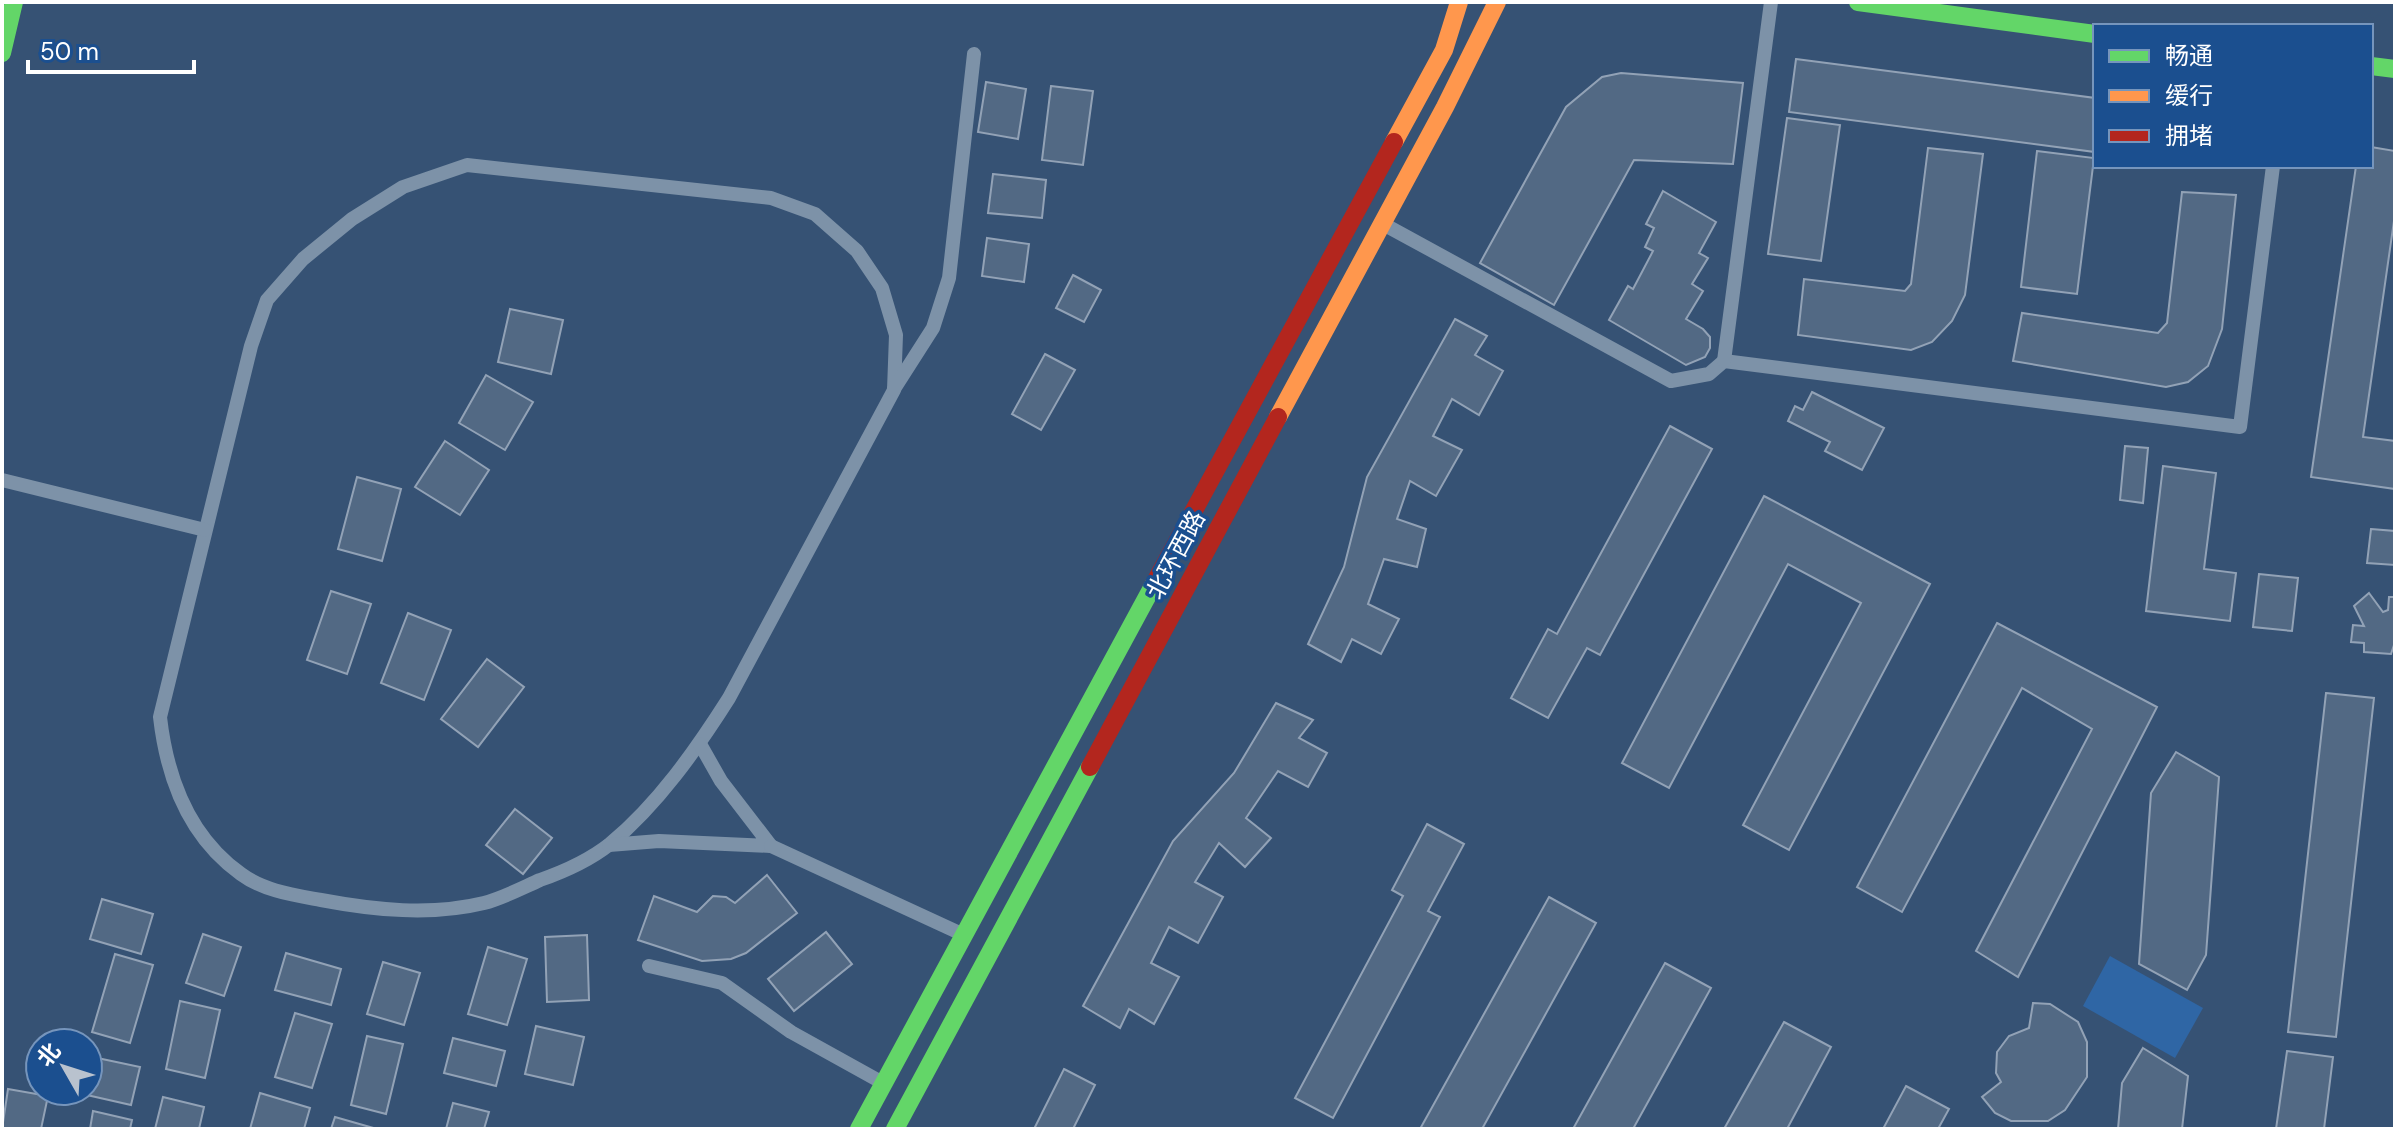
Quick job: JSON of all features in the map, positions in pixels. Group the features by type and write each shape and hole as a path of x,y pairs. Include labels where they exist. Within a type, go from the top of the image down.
{"street":[{"path":"2,53 14,2"},
{"name":"北环西路","path":"859,1129 1444,50 1459,2"},
{"name":"北环西路","path":"895,1129 1383,223 1497,2"},
{"path":"1858,2 2093,34"},
{"path":"2373,66 2395,69"}],"lane":[{"path":"1383,223 1671,381 1709,374 1724,361 1771,2"},
{"path":"894,390 896,335 882,288 857,251 815,214 771,198 467,165 403,187 352,219 303,259 267,300 251,346 160,717 165,763 185,808 208,842 242,875 282,893 361,907 428,911 484,903 557,874 609,845 700,744 729,698 894,390 933,328 949,278 974,54"},
{"path":"1724,361 2240,427 2273,168"},
{"path":"2,480 205,530"},
{"path":"700,744 721,781 771,846"},
{"path":"609,845 659,841 771,846 964,936"},
{"path":"649,966 722,983 791,1032 884,1084"}],"shaded area":[{"path":"2110,956 2203,1008 2175,1058 2083,1006"}],"building":[{"path":"1796,59 2093,98 2093,152 1789,112"},
{"path":"1621,73 1743,83 1733,164 1634,160 1554,305 1480,263 1566,107 1602,77"},
{"path":"986,82 1026,89 1018,139 978,132"},
{"path":"1051,86 1093,91 1083,165 1042,160"},
{"path":"1787,118 1840,125 1821,261 1768,254"},
{"path":"2373,147 2395,151 2395,214 2363,437 2395,441 2395,489 2311,477 2356,168 2373,168"},
{"path":"1928,148 1983,154 1965,295 1952,321 1932,342 1911,350 1798,335 1804,279 1905,291 1911,284"},
{"path":"2037,151 2093,158 2077,294 2021,287"},
{"path":"993,174 1046,180 1042,218 988,213"},
{"path":"1663,191 1716,222 1699,253 1708,258 1692,284 1703,291 1686,319 1710,337 1710,348 1705,357 1686,365 1609,320 1628,286 1633,289 1653,251 1645,247 1654,228 1646,224"},
{"path":"2182,192 2236,195 2222,329 2208,366 2188,382 2166,387 2013,361 2022,313 2158,333 2167,323"},
{"path":"987,238 1029,244 1024,282 982,276"},
{"path":"1073,275 1101,290 1084,322 1056,308"},
{"path":"510,309 563,320 551,374 498,362"},
{"path":"1455,319 1487,336 1475,355 1503,371 1479,415 1452,399 1433,436 1462,450 1436,496 1410,481 1397,519 1426,529 1417,567 1384,559 1368,604 1399,619 1381,654 1352,639 1341,662 1308,644 1344,567 1367,477"},
{"path":"1045,354 1075,370 1041,430 1012,414"},
{"path":"486,375 533,402 505,450 459,423"},
{"path":"1812,392 1884,428 1862,470 1825,451 1830,442 1788,421 1795,406 1803,410"},
{"path":"1670,426 1712,449 1600,655 1587,648 1548,718 1511,698 1548,629 1557,634"},
{"path":"445,441 489,470 460,515 415,487"},
{"path":"2125,446 2148,448 2143,503 2120,500"},
{"path":"2163,466 2216,473 2204,569 2236,573 2230,621 2146,611"},
{"path":"357,477 401,489 382,561 338,549"},
{"path":"1764,496 1930,584 1789,850 1743,825 1861,603 1788,564 1669,788 1622,763"},
{"path":"2371,529 2395,531 2395,565 2367,563"},
{"path":"2259,574 2298,578 2292,631 2253,627"},
{"path":"331,591 371,604 347,674 307,660"},
{"path":"2369,593 2383,612 2388,610 2389,597 2395,597 2395,642 2391,654 2364,652 2364,643 2351,642 2353,625 2364,626 2354,606"},
{"path":"408,613 451,630 424,700 381,683"},
{"path":"1997,623 2157,707 2018,977 1976,951 2092,729 2022,688 1902,912 1857,887"},
{"path":"487,659 524,687 478,747 441,719"},
{"path":"2326,693 2374,698 2336,1037 2288,1032"},
{"path":"1276,703 1313,720 1299,738 1327,753 1308,787 1278,771 1246,818 1271,838 1245,867 1219,843 1195,882 1223,897 1198,943 1169,927 1151,963 1179,977 1154,1024 1129,1009 1120,1028 1083,1006 1173,841 1234,773"},
{"path":"2176,752 2219,777 2206,955 2187,990 2139,964 2151,793"},
{"path":"515,809 552,838 523,874 486,845"},
{"path":"1427,824 1464,844 1428,911 1440,917 1333,1118 1295,1098 1403,896 1392,890"},
{"path":"767,875 797,913 746,953 731,959 702,961 638,940 654,896 697,912 713,896 726,897 735,903"},
{"path":"1549,897 1596,923 1482,1129 1420,1129"},
{"path":"102,899 153,914 141,954 90,939"},
{"path":"826,932 852,964 794,1011 768,979"},
{"path":"203,934 241,947 224,996 186,983"},
{"path":"587,935 589,1000 547,1002 545,937"},
{"path":"488,947 527,959 507,1025 468,1014"},
{"path":"286,953 341,969 331,1005 275,990"},
{"path":"115,954 153,965 130,1043 104,1035 104,1027 93,1027"},
{"path":"383,962 420,973 404,1025 367,1014"},
{"path":"1665,963 1711,988 1633,1129 1573,1129"},
{"path":"180,1001 220,1010 205,1078 166,1069"},
{"path":"2033,1003 2050,1004 2078,1022 2087,1042 2087,1077 2065,1110 2048,1121 2011,1121 1995,1113 1982,1097 2001,1082 1996,1073 1997,1052 2009,1036 2029,1028"},
{"path":"295,1013 332,1024 312,1088 275,1077"},
{"path":"1784,1022 1831,1047 1787,1129 1724,1129"},
{"path":"536,1026 584,1037 573,1085 525,1074"},
{"path":"367,1036 403,1044 386,1114 351,1105"},
{"path":"453,1038 505,1051 496,1086 444,1073"},
{"path":"2143,1048 2188,1076 2182,1129 2118,1129 2122,1083"},
{"path":"2287,1051 2333,1057 2324,1129 2276,1129"},
{"path":"104,1059 140,1067 131,1105 104,1099"},
{"path":"1064,1069 1095,1085 1073,1129 1034,1129"},
{"path":"1906,1086 1949,1109 1938,1129 1883,1129"},
{"path":"8,1089 24,1092 24,1107 46,1107 41,1129 2,1129"},
{"path":"260,1093 310,1108 304,1129 250,1129"},
{"path":"163,1097 204,1107 199,1129 155,1129"},
{"path":"453,1103 489,1112 484,1129 446,1129"},
{"path":"93,1111 132,1120 130,1129 90,1129"},
{"path":"335,1117 377,1129 331,1129"}],"traffic: fast":[{"path":"2,53 14,2"},
{"path":"1858,2 2093,34"},
{"path":"2373,66 2395,69"},
{"path":"859,1129 1154,584"},
{"path":"895,1129 1090,767"}],"traffic: slow":[{"path":"1394,142 1444,50 1459,2"},
{"path":"1278,417 1445,107 1497,2"}],"traffic: jam":[{"path":"1154,584 1394,142"},
{"path":"1090,767 1278,417"}]}
